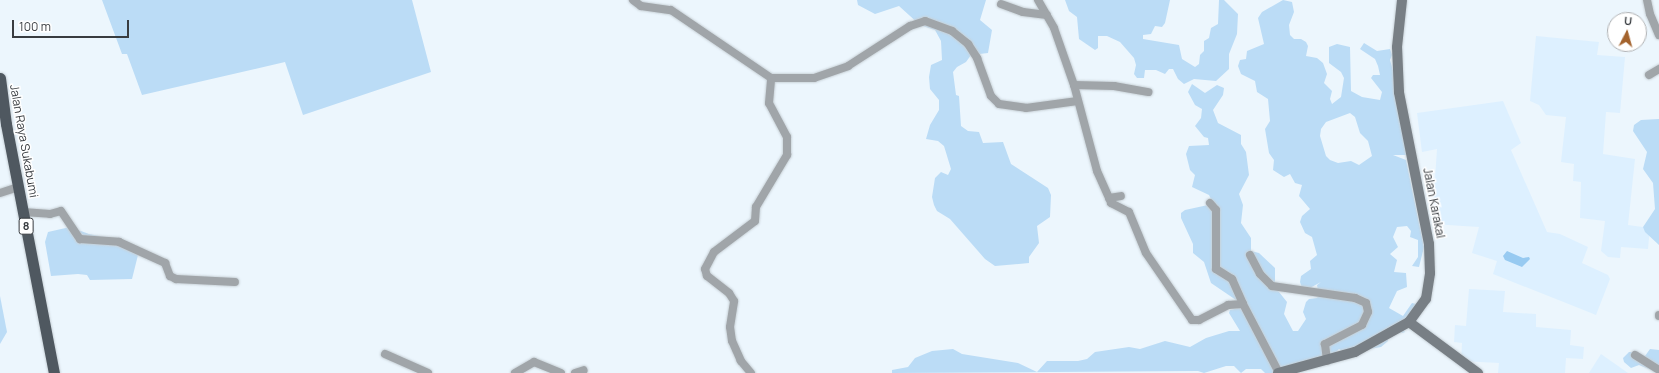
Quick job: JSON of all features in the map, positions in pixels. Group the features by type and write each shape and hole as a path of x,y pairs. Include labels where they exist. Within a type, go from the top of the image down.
{"highway":[{"name":"Jalan Raya Sukabumi","path":"0,78 2,109 54,373"}],"main road":[{"name":"Jalan Karakal","path":"1402,0 1397,47 1399,92 1430,264 1426,299 1410,322"},
{"path":"1279,373 1327,361 1355,352 1410,322 1478,373"}],"street":[{"path":"633,0 641,6 671,10 771,78 814,78 848,66 910,26 925,20 952,31 968,44 977,58 991,96 999,104 1026,108 1078,101"},
{"path":"1038,0 1054,28 1074,84 1097,171 1113,205 1129,212 1146,253 1192,320 1199,320 1228,305 1243,304"},
{"path":"1648,0 1650,14 1659,35"},
{"path":"1001,4 1023,12 1046,15"},
{"path":"1649,75 1659,69"},
{"path":"751,373 741,361 732,341 730,327 734,301 729,293 708,276 705,269 714,252 755,221 756,207 787,155 787,137 769,103 771,78"},
{"path":"1074,84 1114,86 1148,92"},
{"path":"0,193 18,187"},
{"path":"1109,198 1121,196"},
{"path":"1210,203 1216,210 1216,269 1232,279 1243,304 1279,373"},
{"path":"23,212 50,214 61,211 80,239 119,242 165,263 170,276 176,279 235,282"},
{"path":"1250,255 1260,274 1272,286 1355,298 1366,303 1368,312 1362,325 1325,344 1327,361"},
{"path":"385,354 428,373"},
{"path":"1635,355 1659,370"},
{"path":"515,373 534,362 561,373"},
{"path":"575,373 584,370"}],"shaded area":[{"path":"102,0 412,0 431,72 303,115 285,62 142,95 127,54 122,54"},
{"path":"857,0 986,0 980,20 992,30 988,53 971,55 966,62 957,67 953,72 956,95 959,96 961,126 968,131 979,132 983,143 1003,142 1011,164 1048,188 1051,195 1050,217 1037,226 1039,243 1029,257 1029,263 995,266 985,259 950,219 937,211 934,205 932,197 935,178 941,172 948,175 951,169 944,146 938,141 926,139 930,125 939,110 939,100 930,89 929,77 931,65 942,60 941,41 935,30 920,25 899,6 875,14 858,5"},
{"path":"1065,0 1170,0 1165,23 1162,27 1155,26 1151,34 1143,35 1143,39 1179,45 1182,59 1195,67 1199,64 1200,55 1204,51 1204,41 1209,38 1211,28 1218,24 1219,0 1224,0 1238,14 1237,34 1229,54 1229,69 1216,81 1194,79 1184,84 1178,79 1173,69 1169,69 1165,74 1156,70 1145,70 1144,78 1137,78 1134,74 1136,65 1134,58 1120,42 1107,36 1098,36 1098,48 1095,50 1079,39 1077,17 1069,11"},
{"path":"1283,0 1292,2 1294,12 1289,25 1290,35 1294,39 1301,39 1306,42 1308,46 1306,56 1317,58 1323,63 1327,74 1324,83 1332,91 1330,99 1332,104 1341,97 1344,78 1341,72 1329,63 1329,47 1337,44 1350,47 1351,91 1362,97 1380,100 1382,92 1371,78 1373,75 1380,75 1378,66 1375,59 1360,49 1364,43 1377,51 1390,49 1392,55 1390,60 1394,74 1393,81 1407,155 1393,155 1406,160 1424,247 1419,267 1412,266 1418,257 1418,240 1410,237 1411,231 1407,226 1397,227 1393,237 1398,247 1390,254 1397,260 1394,272 1406,273 1407,287 1397,291 1389,308 1403,316 1412,303 1416,304 1414,318 1401,328 1405,332 1402,333 1396,328 1387,334 1388,341 1381,347 1347,353 1339,349 1332,356 1286,373 1265,373 1261,369 1246,369 1241,373 1234,366 1226,366 1204,373 1198,371 892,373 892,370 908,367 915,358 932,351 953,349 962,354 1018,363 1037,372 1047,361 1078,361 1087,359 1095,352 1129,347 1140,349 1165,341 1190,347 1206,338 1229,331 1240,331 1229,313 1230,310 1239,308 1239,302 1211,283 1204,262 1193,253 1193,244 1181,218 1181,213 1185,210 1208,205 1212,201 1209,195 1192,187 1195,175 1190,170 1186,154 1189,146 1209,145 1208,138 1204,137 1195,126 1201,118 1202,109 1195,105 1188,92 1192,84 1205,93 1217,85 1224,88 1223,95 1213,110 1218,123 1241,135 1241,144 1246,152 1249,175 1239,194 1243,205 1241,223 1251,238 1251,251 1259,253 1275,268 1275,287 1287,302 1284,314 1293,331 1298,331 1306,319 1303,312 1306,302 1309,299 1317,298 1319,295 1317,285 1321,282 1308,289 1302,288 1300,282 1301,276 1311,269 1310,261 1317,255 1312,237 1305,233 1300,222 1302,216 1310,209 1299,196 1302,185 1295,183 1290,174 1284,177 1273,170 1274,160 1269,153 1265,129 1270,121 1268,99 1257,92 1255,81 1241,74 1238,66 1240,60 1246,59 1247,51 1264,44 1258,18 1262,12","holes":["1350,113 1355,117 1360,133 1368,141 1372,156 1359,165 1351,161 1338,163 1330,160 1326,156 1320,136 1321,129 1326,122"]},
{"path":"1536,36 1599,42 1597,55 1625,57 1620,113 1606,112 1603,154 1635,159 1628,225 1650,228 1648,249 1621,247 1620,258 1608,257 1601,251 1605,221 1580,218 1581,182 1573,181 1574,164 1561,162 1566,117 1546,115 1539,105 1530,101"},
{"path":"1503,101 1521,143 1511,150 1547,232 1560,234 1588,247 1582,263 1608,275 1610,279 1596,315 1493,274 1497,261 1472,253 1479,227 1432,224 1437,149 1422,152 1417,113"},
{"path":"1659,119 1659,245 1645,232 1643,227 1655,209 1653,183 1643,169 1647,152 1633,131 1634,125 1641,120"},
{"path":"70,227 89,234 129,242 139,251 132,279 90,280 87,275 78,274 51,276 45,242 48,232"},
{"path":"1507,251 1523,258 1529,257 1530,259 1522,267 1505,260 1503,256"},
{"path":"1469,289 1505,291 1503,312 1536,314 1536,327 1571,330 1570,345 1584,347 1583,359 1566,358 1565,373 1498,373 1499,363 1461,361 1462,343 1454,342 1455,325 1466,326"},
{"path":"0,296 7,332 0,344"},
{"path":"1650,349 1659,350 1659,373 1639,365 1631,368 1624,362 1623,358 1629,352 1637,352 1645,356"},
{"path":"1601,354 1628,373 1589,373"}]}
